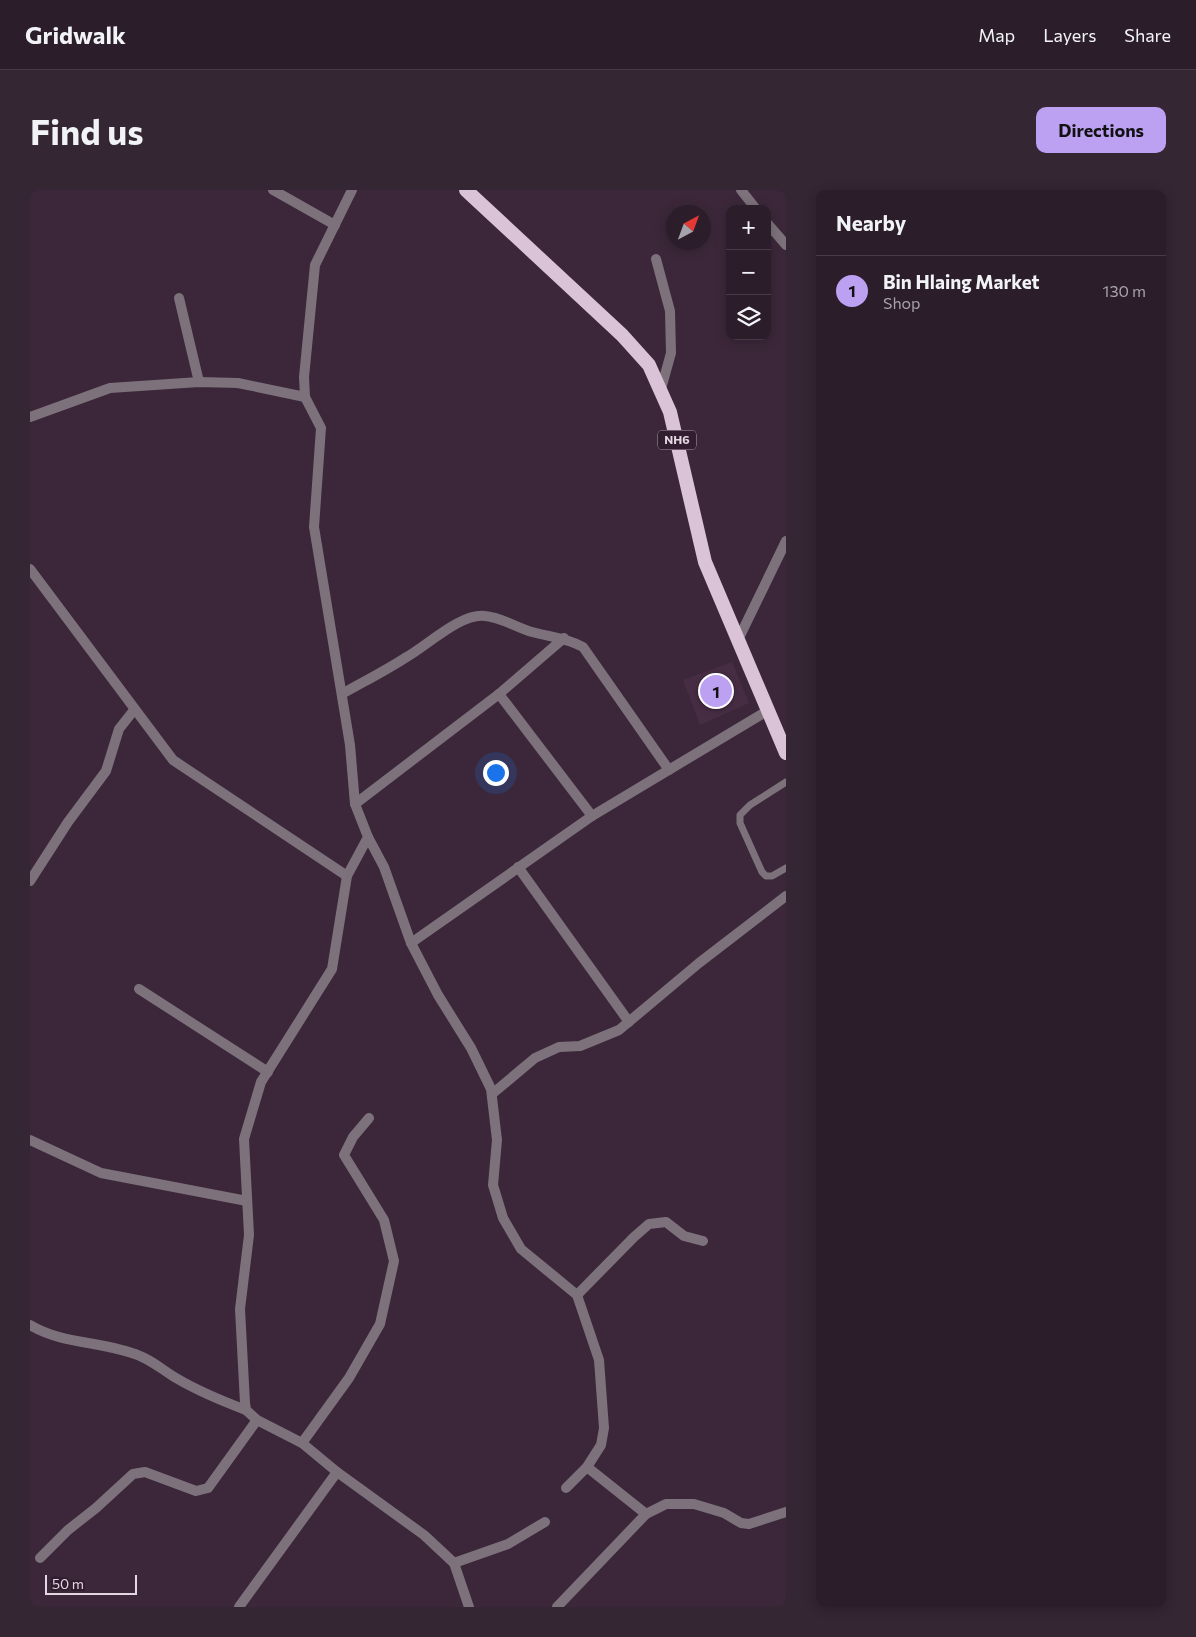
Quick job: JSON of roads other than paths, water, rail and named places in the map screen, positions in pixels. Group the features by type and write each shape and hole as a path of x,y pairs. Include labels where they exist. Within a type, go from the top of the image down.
{"highway":[{"name":"NH6","path":"466,190 622,335 649,365 661,388 670,412 688,481 694,521 705,562 737,642 786,754"}],"street":[{"path":"273,190 335,225"},
{"path":"352,190 315,265 304,377 305,397 321,428 314,527 350,745 355,804 368,837 384,867 410,943 438,995 471,1048 492,1094 497,1140 493,1185 503,1218 521,1249 577,1295 599,1360 604,1428 601,1445 587,1467 566,1488"},
{"path":"741,190 753,205"},
{"path":"771,228 786,245"},
{"path":"656,259 670,311 671,353 661,388"},
{"path":"179,298 199,382"},
{"path":"30,417 48,408 110,388 199,382 238,383 305,397"},
{"path":"737,642 786,541"},
{"path":"30,570 173,760 347,876"},
{"path":"342,694 407,657 460,622 472,617 486,616 557,639 564,638 583,647 669,770"},
{"path":"355,804 499,694 564,638"},
{"path":"499,694 592,816"},
{"path":"30,881 68,822 106,771 119,730 134,710"},
{"path":"410,943 592,816 767,711"},
{"path":"246,1410 240,1309 249,1235 244,1139 261,1082 332,970 347,876 368,837"},
{"path":"518,867 629,1022"},
{"path":"492,1094 535,1058 559,1047 580,1046 602,1038 629,1022 699,963 786,896"},
{"path":"139,989 268,1072"},
{"path":"302,1443 349,1378 380,1324 394,1261 384,1220 344,1155 353,1137 369,1118"},
{"path":"30,1140 101,1173 247,1201"},
{"path":"577,1295 634,1236 649,1224 666,1222 684,1236 704,1241"},
{"path":"30,1325 39,1330 71,1340 115,1347 142,1356 200,1390 246,1410 257,1420 302,1443 337,1472 424,1535 454,1564 467,1602 459,1607"},
{"path":"40,1558 68,1530 96,1508 133,1474 145,1472 196,1491 208,1488 257,1420"},
{"path":"587,1467 646,1514"},
{"path":"239,1607 337,1472"},
{"path":"557,1607 646,1514 666,1504 694,1504 724,1513 741,1523 749,1524 786,1512"},
{"path":"454,1564 508,1544 545,1522"}],"lane":[{"path":"786,782 750,805 740,815 740,823 762,872 766,876 772,876 786,868"}],"place":[{"name":"Bin Hlaing Market","path":"716,691"}]}
